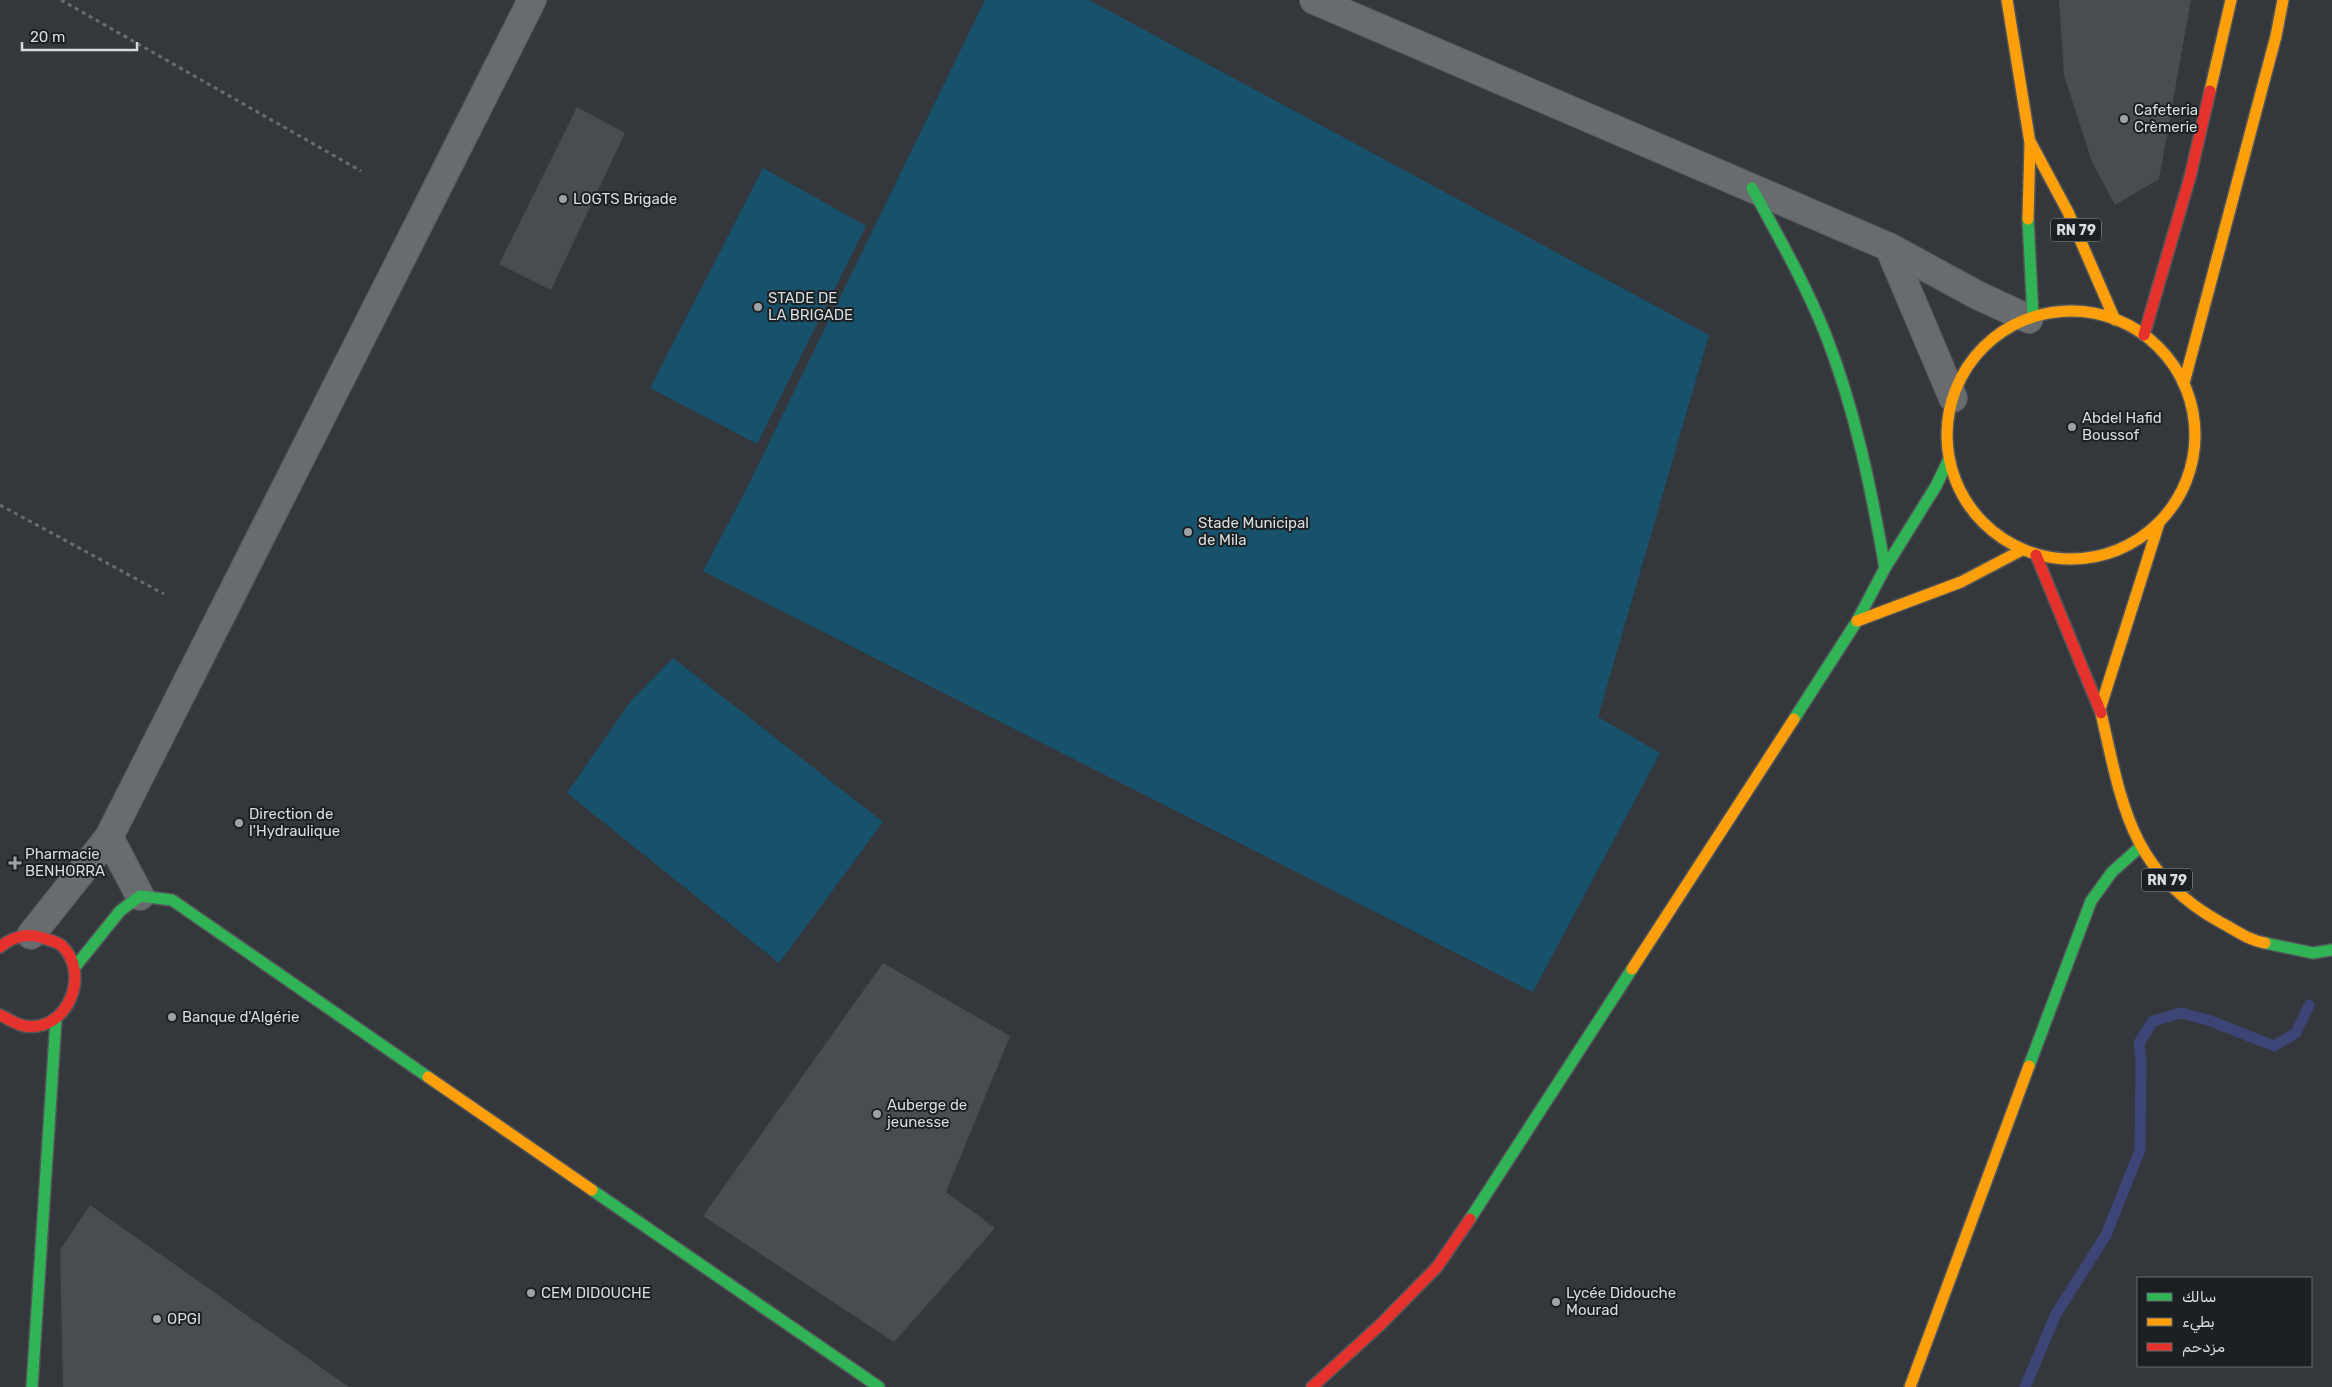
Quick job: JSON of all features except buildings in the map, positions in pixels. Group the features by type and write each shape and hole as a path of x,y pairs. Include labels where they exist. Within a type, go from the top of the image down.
{"main road":[{"name":"RN 79","path":"2007,0 2030,142 2028,223 2031,318"},
{"path":"2144,335 2190,177 2231,0"},
{"path":"2184,383 2284,0"},
{"name":"RN 79","path":"2030,142 2068,212 2116,320"},
{"path":"1752,188 1792,262 1825,334 1855,428 1872,495 1884,568"},
{"path":"2100,709 2159,524 2182,493 2194,458 2195,420 2184,383 2167,356 2144,335 2116,320 2075,311 2031,318 2003,332 1982,350 1964,372 1952,398 1947,428 1949,459 1958,488 1974,513 1996,534 2022,550 2036,555 2080,560 2122,549 2159,524"},
{"path":"1312,1387 1380,1325 1437,1267 1611,1004 1857,621 1884,568 1936,486 1949,459"},
{"path":"1857,621 1961,582 2022,550"},
{"path":"2036,555 2100,709"},
{"name":"RN 79","path":"2100,709 2123,807 2140,847 2163,877 2200,911 2254,941 2313,953 2332,950"},
{"path":"1910,1387 2091,901 2112,872 2140,847"},
{"path":"75,967 120,911 140,896 172,900 879,1387"},
{"path":"0,947 18,937 31,935 45,937 58,944 68,954 75,967 77,981 75,996 68,1009 56,1019 42,1026 27,1027 12,1024 0,1015"},
{"path":"32,1387 56,1019"}],"street":[{"path":"31,935 109,837 532,0"},
{"path":"1314,0 1889,247 1977,295 2031,318"},
{"path":"1889,247 1952,398"},
{"path":"109,837 140,896"}],"path":[{"path":"61,0 361,172"},
{"path":"0,505 164,594"}],"shaded area":[{"name":"Stade Municipal de Mila","path":"985,0 1089,0 1709,335 1598,717 1660,753 1533,992 703,571 745,492"},
{"name":"STADE DE LA BRIGADE","path":"763,168 866,226 757,444 650,388"},
{"path":"673,658 883,822 779,963 567,793 630,702"}],"waterway":[{"path":"2025,1387 2056,1314 2106,1235 2140,1150 2141,1061 2139,1043 2153,1021 2181,1013 2208,1020 2274,1046 2296,1033 2309,1005"}],"traffic: fast":[{"path":"1752,188 1809,296 1836,362 1861,449 1885,568"},
{"path":"2028,219 2033,317"},
{"path":"1794,719 1857,621 1885,568 1936,486 1949,459"},
{"path":"2029,1066 2091,901 2112,872 2140,847"},
{"path":"75,967 120,911 140,896 172,900 428,1077"},
{"path":"2265,943 2313,953 2332,950"},
{"path":"1470,1219 1632,969"},
{"path":"32,1387 56,1019"},
{"path":"592,1190 879,1387"}],"traffic: slow":[{"path":"2007,0 2030,143 2028,219"},
{"path":"2210,91 2231,0"},
{"path":"2184,383 2276,36 2283,0"},
{"path":"2031,143 2068,212 2115,320"},
{"path":"2071,311 2095,314 2118,321 2140,332 2158,348 2174,366 2185,388 2192,411 2195,435 2192,459 2185,482 2174,504 2158,522 2140,538 2118,549 2095,556 2071,559 2047,556 2024,549 2002,538 1984,522 1968,504 1957,482 1950,459 1947,435 1950,411 1957,388 1968,366 1984,348 2002,332 2024,321 2047,314 2071,311"},
{"path":"2100,709 2159,523"},
{"path":"1857,621 1961,582 2022,550"},
{"path":"2101,713 2124,806 2148,858 2166,881 2190,902 2220,922 2253,940 2265,943"},
{"path":"1632,969 1794,719"},
{"path":"1910,1387 2029,1066"},
{"path":"428,1077 592,1190"}],"traffic: jam":[{"path":"2144,335 2190,177 2210,91"},
{"path":"2036,555 2101,713"},
{"path":"0,947 20,936 37,936 61,945 70,957 74,970 74,985 70,999 63,1011 53,1020 40,1026 25,1026 0,1015"},
{"path":"1312,1387 1380,1325 1437,1267 1470,1219"}],"place":[{"name":"Cafeteria Crèmerie","path":"2124,119"},
{"name":"LOGTS Brigade","path":"563,199"},
{"name":"STADE DE LA BRIGADE","path":"758,307"},
{"name":"Abdel Hafid Boussof","path":"2072,427"},
{"name":"Stade Municipal de Mila","path":"1188,532"},
{"name":"Direction de l'Hydraulique","path":"239,823"},
{"name":"Pharmacie BENHORRA","path":"15,863"},
{"name":"Banque d'Algérie","path":"172,1017"},
{"name":"Auberge de jeunesse","path":"877,1114"},
{"name":"CEM DIDOUCHE","path":"531,1293"},
{"name":"Lycée Didouche Mourad","path":"1556,1302"},
{"name":"OPGI","path":"157,1319"}]}
